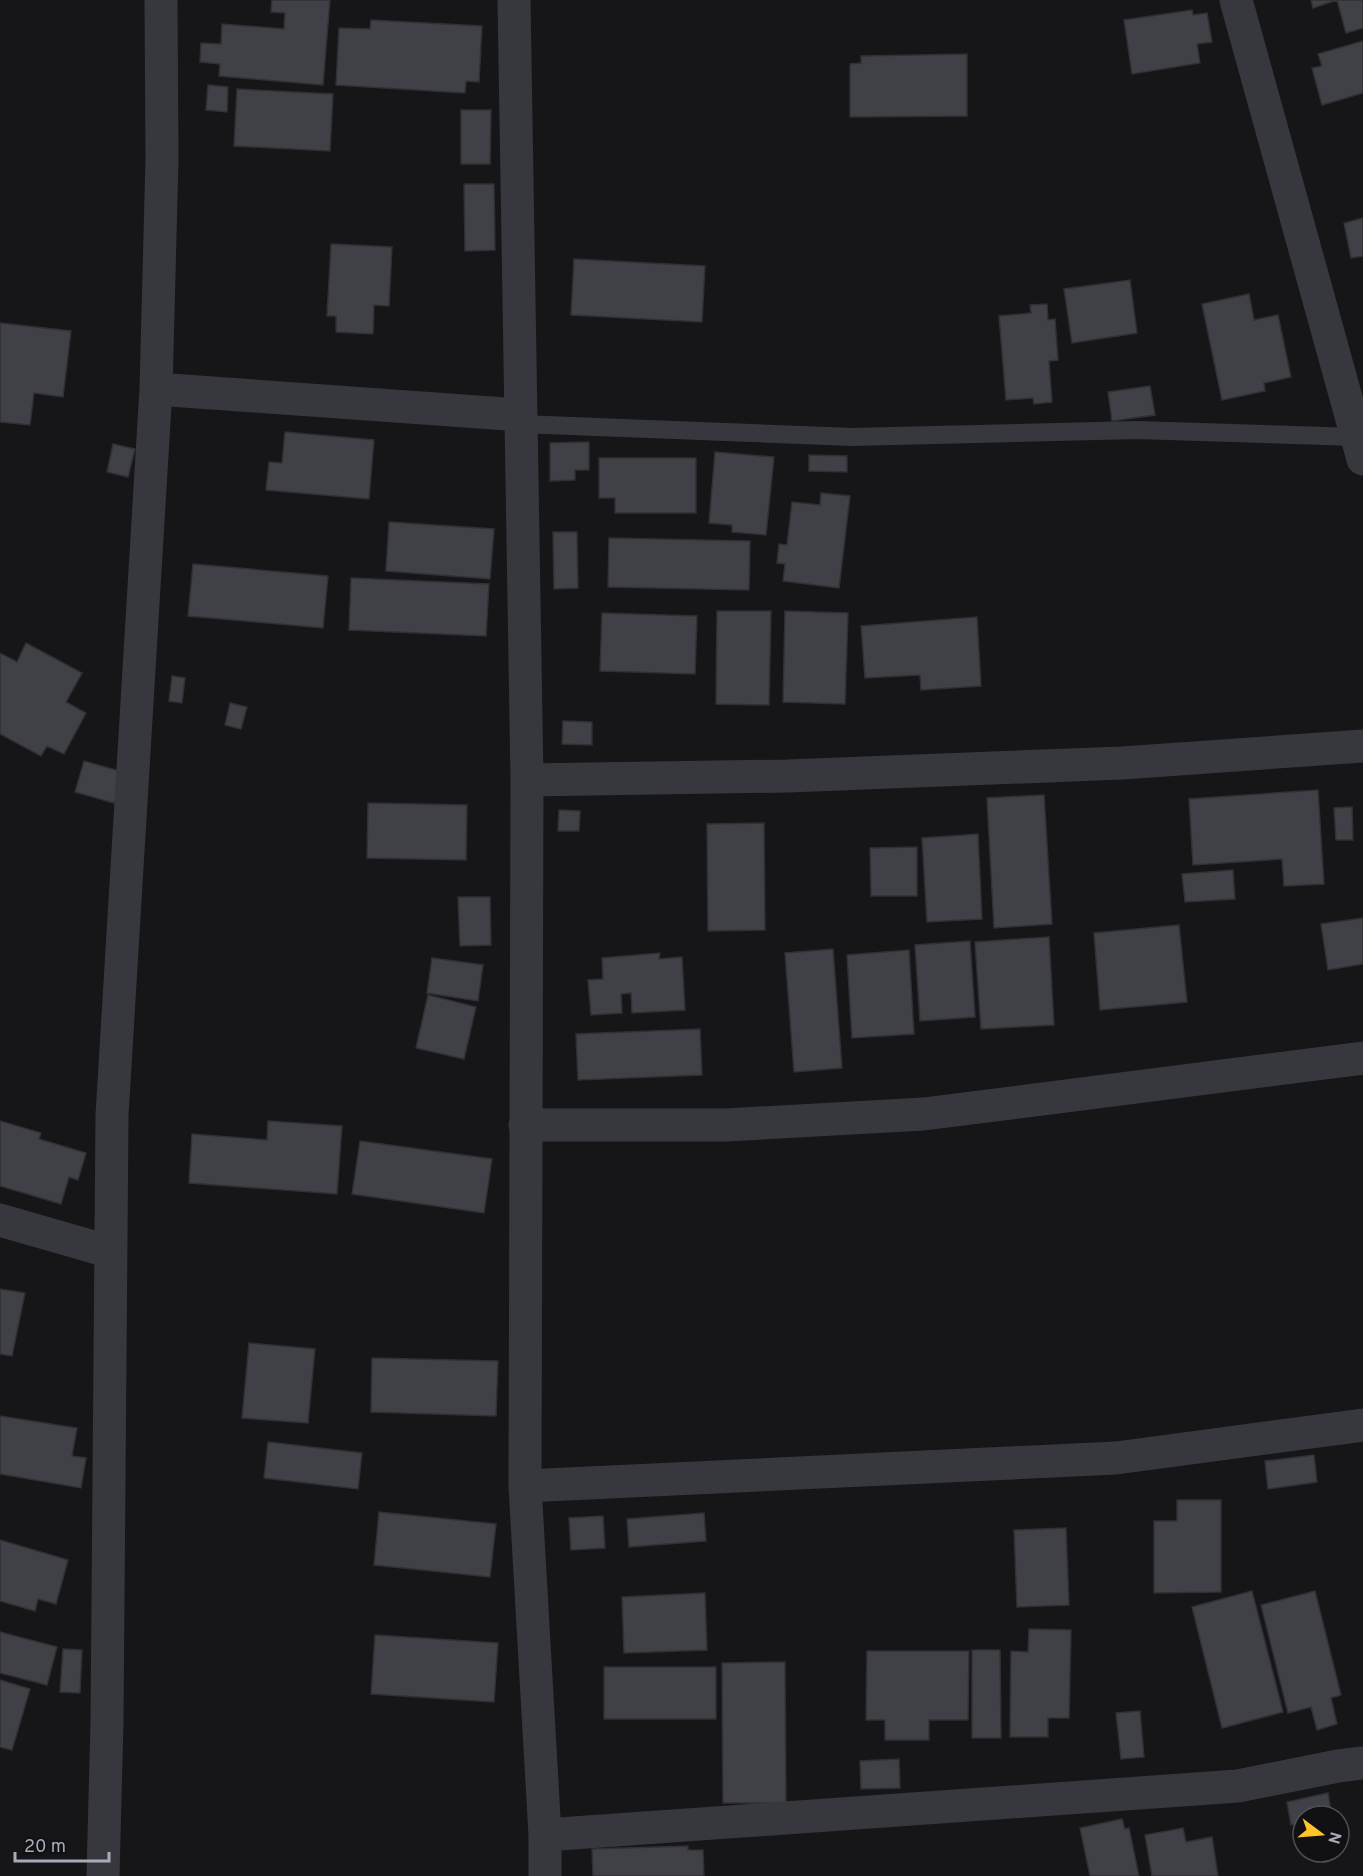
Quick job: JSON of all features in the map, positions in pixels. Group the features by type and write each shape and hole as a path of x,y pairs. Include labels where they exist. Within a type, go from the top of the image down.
{"street":[{"path":"103,1876 107,1721 113,1103 156,388 161,170 161,0"},
{"path":"514,0 527,780 525,1486 545,1835 545,1876"},
{"path":"1236,0 1360,448"},
{"path":"156,388 520,420"},
{"path":"527,780 788,776 1122,763 1363,746"},
{"path":"525,1125 726,1125 924,1114 1363,1058"},
{"path":"0,1220 111,1252"},
{"path":"525,1486 1116,1458 1363,1425"},
{"path":"545,1835 1238,1786 1363,1763"}],"lane":[{"path":"520,420 852,437 1137,430 1360,448"}],"building":[{"path":"272,0 330,0 323,85 219,76 220,64 200,62 201,43 221,44 222,24 284,29 285,13 271,12"},
{"path":"1311,0 1337,0 1313,8"},
{"path":"1337,0 1363,0 1363,28 1346,33"},
{"path":"1192,10 1193,15 1207,13 1212,42 1197,44 1200,63 1132,74 1124,20"},
{"path":"371,20 482,26 479,82 466,81 465,93 336,85 339,28 370,29"},
{"path":"1363,41 1363,93 1322,105 1312,68 1322,66 1318,54"},
{"path":"967,54 967,116 850,117 850,64 861,63 861,56"},
{"path":"208,85 228,87 227,112 206,110"},
{"path":"237,89 333,94 330,151 234,146"},
{"path":"461,110 491,110 490,164 461,164"},
{"path":"464,184 494,184 495,250 465,251"},
{"path":"1363,218 1363,256 1351,258 1344,223"},
{"path":"331,244 392,247 389,306 374,305 373,334 336,332 336,316 327,316"},
{"path":"574,259 705,266 702,322 571,315"},
{"path":"1130,280 1137,333 1072,343 1064,289"},
{"path":"1249,294 1254,320 1278,315 1291,377 1264,383 1265,391 1222,400 1202,304"},
{"path":"1047,304 1048,320 1055,319 1058,360 1049,361 1052,402 1034,404 1033,398 1006,400 999,316 1031,313 1030,305"},
{"path":"0,323 71,331 63,397 34,393 30,425 0,422"},
{"path":"1150,386 1155,415 1112,421 1108,392"},
{"path":"285,432 374,440 369,499 266,490 269,462 282,463"},
{"path":"589,442 589,470 575,470 575,480 550,481 550,443"},
{"path":"113,444 135,449 128,477 107,472"},
{"path":"715,452 774,457 766,535 732,532 732,525 709,523"},
{"path":"809,455 847,456 847,472 809,471"},
{"path":"599,458 696,458 696,513 615,513 615,498 599,498"},
{"path":"821,493 850,496 839,588 783,581 785,564 777,563 779,544 787,545 792,502 820,505"},
{"path":"389,522 494,529 490,579 386,571"},
{"path":"553,532 577,532 578,588 554,589"},
{"path":"609,538 750,541 749,590 608,587"},
{"path":"193,564 328,576 323,628 188,616"},
{"path":"351,578 489,584 486,636 349,630"},
{"path":"717,611 771,611 769,705 716,704"},
{"path":"785,611 848,613 845,704 783,702"},
{"path":"602,613 697,616 695,674 600,671"},
{"path":"977,617 981,686 921,690 920,675 865,678 861,626"},
{"path":"26,643 82,673 66,702 86,713 64,754 47,746 41,756 0,734 0,653 17,662"},
{"path":"172,676 185,678 182,703 169,701"},
{"path":"230,703 247,707 241,729 225,725"},
{"path":"563,721 592,722 592,745 562,744"},
{"path":"84,761 123,772 114,803 75,792"},
{"path":"1318,790 1324,884 1284,886 1282,859 1193,865 1189,799"},
{"path":"1044,795 1052,924 994,928 987,798"},
{"path":"368,803 467,805 466,860 367,858"},
{"path":"1352,807 1353,840 1336,840 1334,808"},
{"path":"559,810 580,811 579,831 558,831"},
{"path":"764,823 765,930 708,931 707,824"},
{"path":"978,834 982,919 927,922 922,838"},
{"path":"917,847 917,896 871,896 870,848"},
{"path":"1233,870 1235,899 1185,902 1182,874"},
{"path":"458,897 490,897 491,945 460,946"},
{"path":"1363,918 1363,964 1328,970 1321,924"},
{"path":"1179,925 1187,1002 1100,1010 1094,933"},
{"path":"1049,937 1054,1025 981,1029 975,942"},
{"path":"970,941 975,1017 920,1021 915,945"},
{"path":"833,949 842,1068 794,1072 785,953"},
{"path":"909,950 914,1034 852,1038 847,955"},
{"path":"660,953 659,959 682,957 685,1010 632,1013 631,993 621,994 622,1013 591,1015 588,980 603,979 602,958"},
{"path":"432,958 483,965 478,1001 427,993"},
{"path":"428,995 476,1007 464,1059 416,1048"},
{"path":"700,1029 702,1075 578,1080 576,1034"},
{"path":"0,1121 41,1133 39,1139 86,1153 78,1180 69,1177 61,1204 0,1186"},
{"path":"268,1121 342,1126 337,1194 189,1183 192,1134 267,1140"},
{"path":"360,1141 492,1159 484,1213 352,1194"},
{"path":"0,1289 25,1293 12,1356 0,1354"},
{"path":"249,1343 315,1349 308,1423 242,1418"},
{"path":"372,1358 498,1361 496,1416 371,1412"},
{"path":"0,1416 77,1428 72,1456 86,1458 81,1488 0,1474"},
{"path":"268,1442 362,1453 358,1489 264,1478"},
{"path":"1314,1455 1317,1482 1268,1489 1265,1461"},
{"path":"1177,1500 1221,1500 1221,1592 1154,1593 1154,1521 1177,1521"},
{"path":"379,1512 496,1524 490,1577 374,1565"},
{"path":"704,1513 706,1541 629,1547 627,1519"},
{"path":"603,1516 605,1548 571,1550 569,1518"},
{"path":"1066,1528 1069,1605 1017,1607 1014,1530"},
{"path":"0,1540 68,1560 56,1604 38,1599 35,1611 0,1601"},
{"path":"1252,1591 1283,1712 1222,1728 1192,1607"},
{"path":"1315,1591 1341,1695 1331,1698 1337,1724 1317,1730 1311,1707 1288,1713 1261,1605"},
{"path":"705,1593 707,1650 624,1653 622,1597"},
{"path":"1029,1629 1071,1630 1069,1718 1048,1718 1048,1737 1010,1737 1011,1651 1028,1652"},
{"path":"0,1632 57,1647 47,1685 0,1673"},
{"path":"375,1635 498,1643 494,1702 371,1694"},
{"path":"63,1649 82,1650 80,1693 60,1692"},
{"path":"972,1650 1000,1650 1001,1738 972,1738"},
{"path":"867,1651 969,1651 968,1720 929,1720 929,1740 885,1740 885,1720 866,1720"},
{"path":"785,1662 786,1803 723,1803 722,1663"},
{"path":"604,1667 716,1667 716,1719 604,1719"},
{"path":"0,1680 30,1689 12,1750 0,1747"},
{"path":"1140,1711 1144,1757 1121,1759 1116,1713"},
{"path":"899,1759 900,1788 861,1789 860,1761"},
{"path":"1328,1793 1330,1804 1291,1804 1291,1825 1287,1802"},
{"path":"1122,1819 1125,1829 1129,1828 1139,1876 1090,1876 1080,1828"},
{"path":"1183,1828 1186,1842 1212,1837 1218,1876 1152,1876 1145,1835"},
{"path":"688,1846 688,1850 703,1850 704,1876 593,1876 592,1849"}]}
